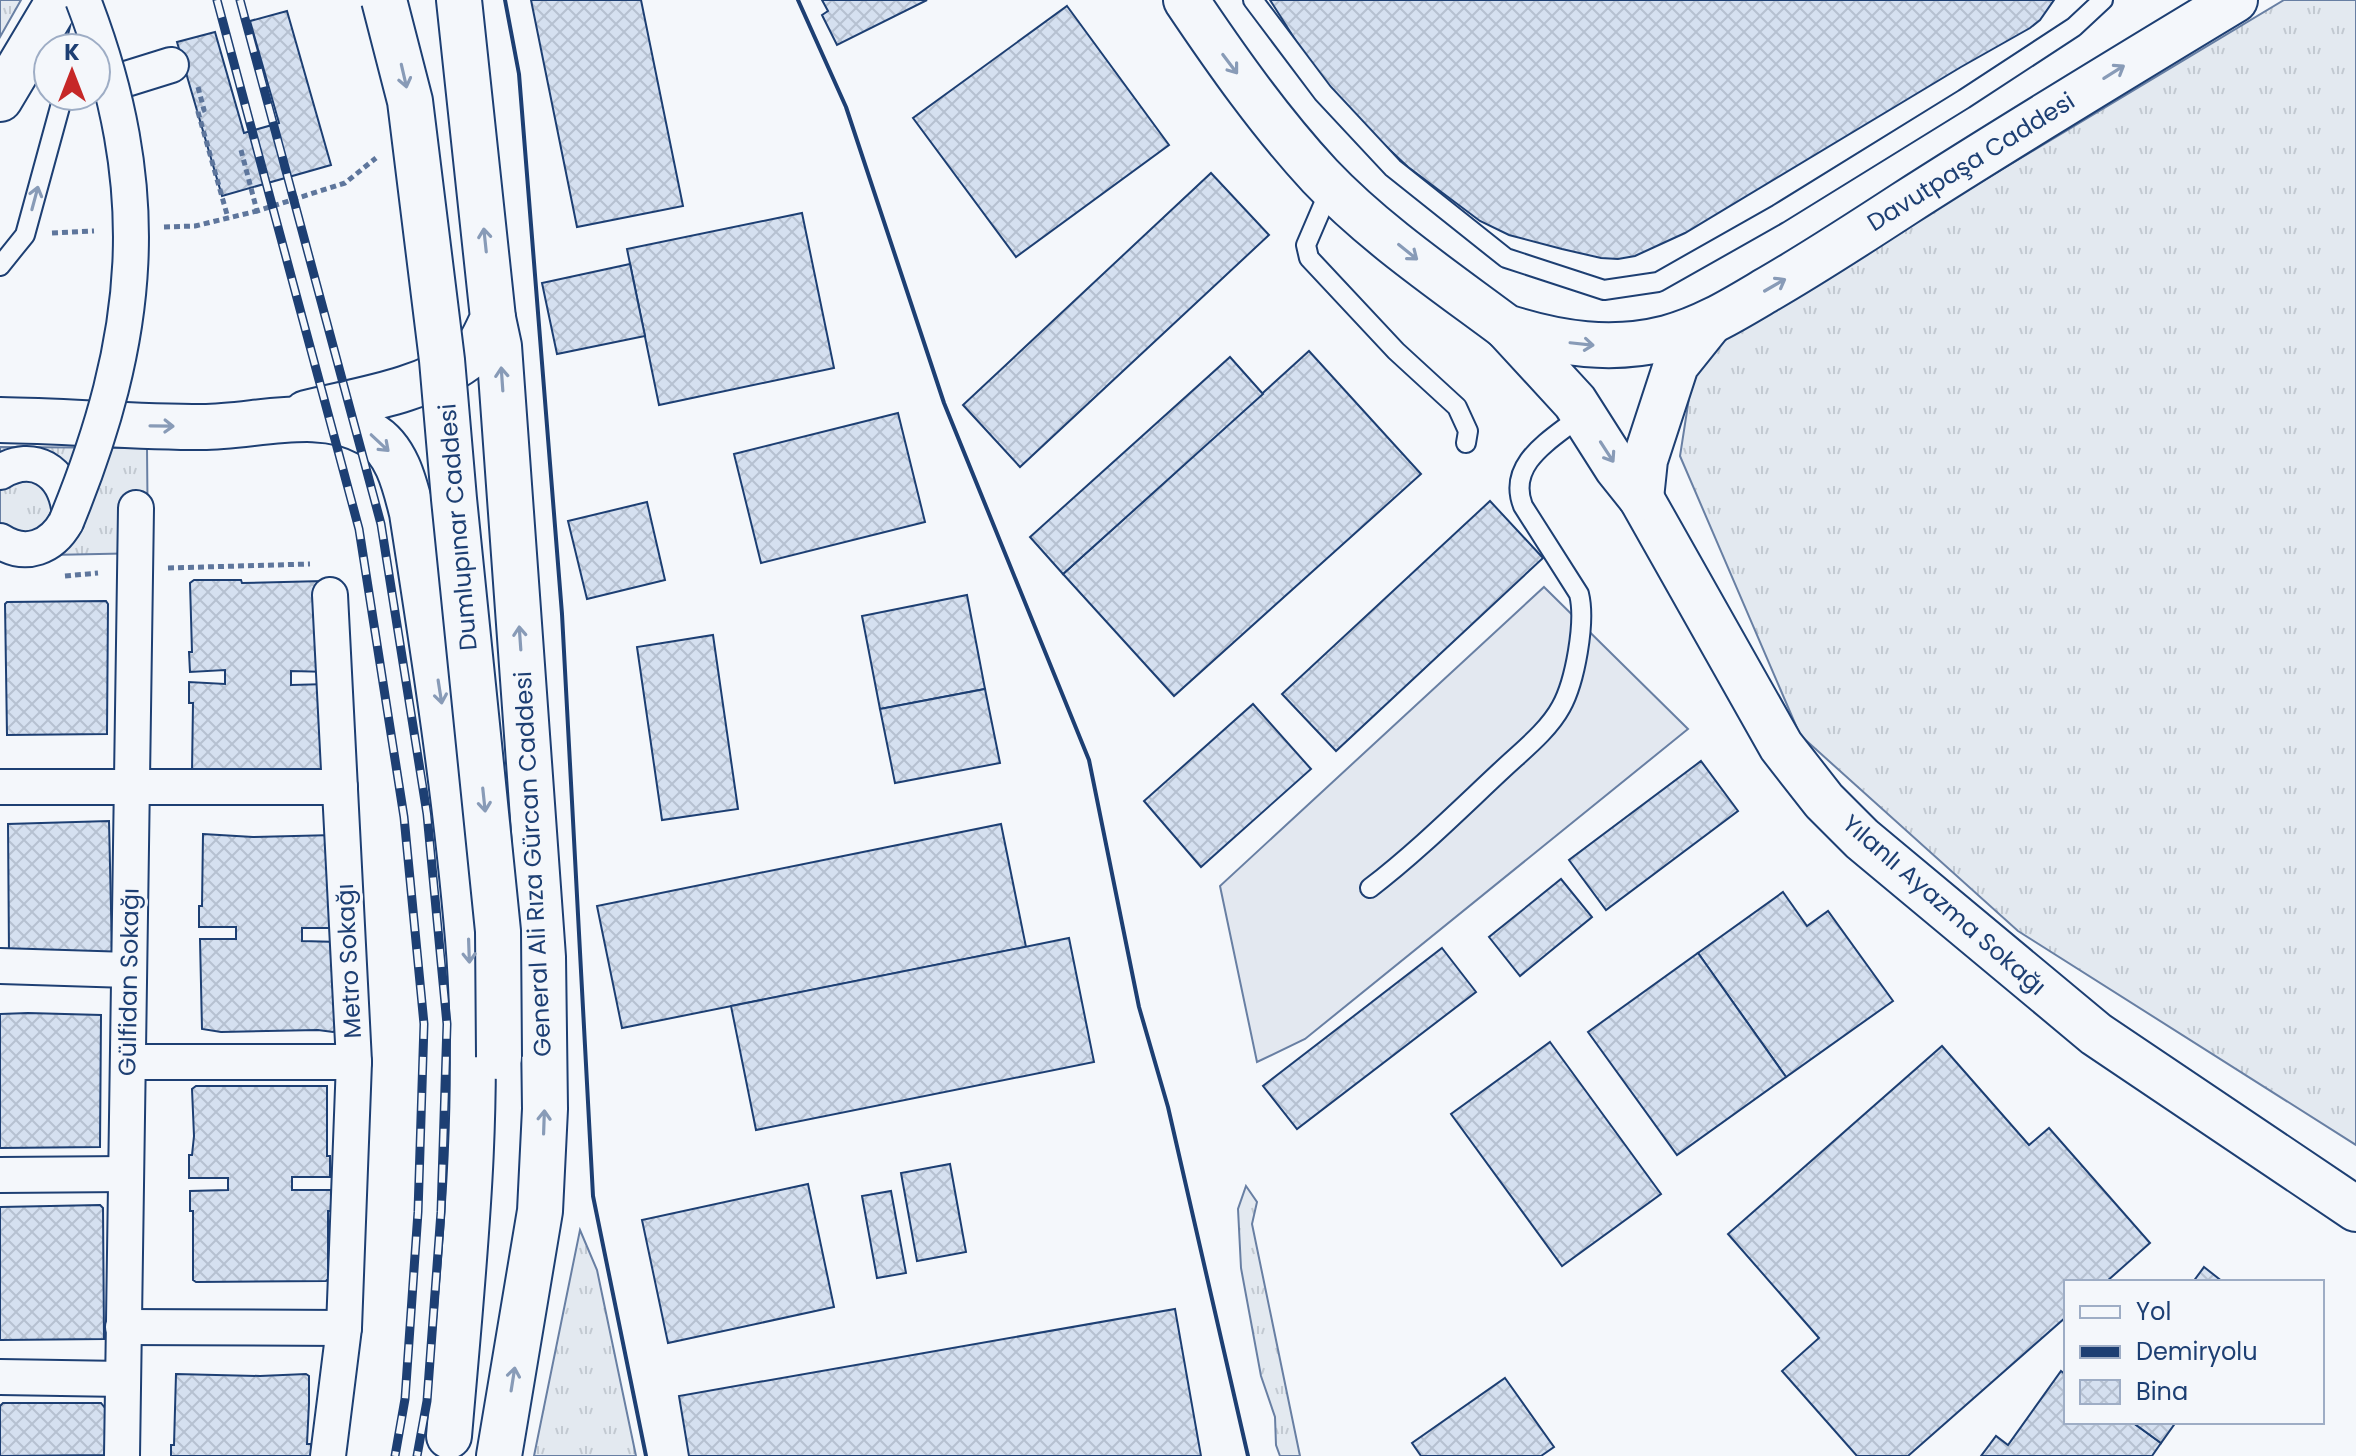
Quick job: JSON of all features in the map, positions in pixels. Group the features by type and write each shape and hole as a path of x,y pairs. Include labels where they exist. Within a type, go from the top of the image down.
{"main road":[{"path":"0,99 59,0"},
{"name":"Dumlupınar Caddesi","path":"384,0 410,101 442,360 498,931 499,1057"},
{"path":"280,420 419,384 467,359 483,341 493,318 459,0"},
{"path":"1186,0 1224,57 1286,136 1331,186 1397,243 1506,327 1532,336 1591,346 1626,345 1666,338 1708,325"},
{"name":"Davutpaşa Caddesi","path":"1708,325 2231,1"},
{"name":"General Ali Rıza Gürcan Caddesi","path":"493,318 499,346 543,957 545,1109 540,1211 499,1456"},
{"path":"1641,498 1645,460 1676,365 1708,325"},
{"name":"Yılanlı Ayazma Sokağı","path":"1506,327 1536,357 1583,414 1617,468 1641,498 1781,746 1824,801 1862,839 2096,1034 2356,1209"},
{"path":"0,420 206,427 280,420 344,422 373,435 391,454 404,483 412,513 441,703 469,941 471,1184 447,1446"},
{"name":"General Ali Rıza Gürcan Caddesi","path":"447,1446 485,1282 497,1188 499,1057"}],"street":[{"path":"85,0 96,32"},
{"path":"112,84 183,72"},
{"path":"0,541 9,547 37,549 60,534 92,460 111,395 126,327 133,258 129,184 112,91"},
{"path":"0,472 11,466 39,466 51,472 61,482 67,495 68,515"},
{"name":"Gülfidan Sokağı","path":"122,1456 136,508"},
{"name":"Metro Sokağı","path":"328,1456 344,1328 354,1062 330,595"},
{"path":"0,787 340,787"},
{"path":"0,966 129,970"},
{"path":"128,1062 354,1062"},
{"path":"0,1175 126,1174"},
{"path":"123,1327 344,1328"},
{"path":"0,1377 123,1379"}],"lane":[{"path":"78,32 85,0"},
{"path":"1253,0 1323,93 1393,168 1506,258 1604,290 1658,282 1778,214 2074,27 2103,0"},
{"path":"0,266 25,235 59,112"},
{"path":"1331,186 1306,245 1309,258 1396,351 1457,407 1468,431 1466,443"},
{"path":"1370,888 1405,861 1537,737 1560,710 1571,687 1583,608 1579,594 1523,506 1518,493 1523,466 1583,414"}],"path":[{"path":"183,72 204,110 198,112 228,218"},
{"path":"241,150 257,211 345,183 379,156"},
{"path":"60,577 135,569 321,563 326,565 330,595"}],"green space":[{"path":"0,0 21,0 0,37"},
{"path":"2284,0 2356,0 2356,1145 2018,931 1800,735 1680,456 1696,353"},
{"path":"0,447 147,448 148,553 0,556"},
{"path":"1246,1186 1257,1202 1252,1224 1300,1456 1280,1456 1276,1445 1275,1417 1261,1376 1241,1268 1238,1209"},
{"path":"580,1230 597,1270 636,1456 534,1456"}],"shaded area":[{"path":"1544,587 1688,729 1305,1039 1257,1062 1220,886"}],"building":[{"path":"531,0 641,0 683,206 577,227"},
{"path":"822,0 927,0 837,45 822,15 828,11"},
{"path":"1270,0 2054,0 2030,28 1685,233 1635,256 1618,259 1601,258 1509,235 1480,221 1408,167 1359,121 1320,79"},
{"path":"1067,6 1169,145 1016,257 913,118"},
{"path":"287,11 331,165 222,196 177,42 215,32 244,133 279,123 250,21"},
{"path":"1211,173 1269,235 1020,467 963,405"},
{"path":"802,213 834,368 659,405 627,249"},
{"path":"630,264 645,336 557,354 542,283"},
{"path":"1309,351 1421,474 1174,696 1063,574"},
{"path":"1230,357 1263,394 1063,574 1030,537"},
{"path":"898,413 925,522 761,563 734,454"},
{"path":"1490,501 1543,558 1336,751 1282,694"},
{"path":"647,502 665,580 587,599 568,521"},
{"path":"194,580 241,580 242,583 323,581 330,672 291,671 291,685 328,684 325,775 192,772 193,703 189,703 189,682 225,684 225,670 190,672 190,583"},
{"path":"967,595 985,689 880,709 862,616"},
{"path":"106,601 107,734 7,735 5,604"},
{"path":"713,635 738,809 662,820 637,647"},
{"path":"985,689 1000,763 895,783 880,709"},
{"path":"1253,704 1311,769 1201,867 1144,801"},
{"path":"1701,761 1738,811 1606,910 1569,860"},
{"path":"109,821 112,952 9,954 8,824"},
{"path":"1001,824 1026,947 622,1028 597,906"},
{"path":"203,834 253,837 334,835 339,928 302,928 302,941 339,942 337,1030 221,1032 202,1029 200,939 236,939 236,927 199,927"},
{"path":"1561,879 1592,917 1520,976 1489,937"},
{"path":"1783,892 1807,926 1828,911 1893,1001 1786,1077 1698,953"},
{"path":"1069,938 1094,1062 756,1130 731,1006"},
{"path":"1442,948 1476,992 1297,1129 1263,1086"},
{"path":"1698,953 1786,1077 1677,1155 1588,1032"},
{"path":"0,1014 101,1015 100,1147 0,1148"},
{"path":"1550,1042 1661,1194 1562,1266 1451,1114"},
{"path":"1942,1046 2029,1145 2049,1128 2150,1243 2108,1280 2064,1280 2064,1319 1908,1456 1857,1456 1782,1371 1819,1338 1728,1234"},
{"path":"196,1086 327,1086 330,1177 292,1177 292,1190 331,1190 326,1281 193,1280 190,1191 228,1190 228,1178 189,1178 189,1155 192,1155 194,1136 192,1089"},
{"path":"950,1164 966,1252 917,1261 901,1173"},
{"path":"808,1184 834,1307 668,1343 642,1220"},
{"path":"891,1191 906,1273 877,1278 862,1196"},
{"path":"100,1205 103,1208 104,1339 0,1340 0,1207"},
{"path":"2204,1267 2220,1280 2194,1280"},
{"path":"1175,1309 1201,1456 689,1456 679,1396"},
{"path":"2061,1371 2064,1373 2064,1424 2135,1424 2161,1443 2152,1456 1981,1456 1996,1436 2008,1445"},
{"path":"176,1374 306,1374 309,1376 307,1444 311,1444 311,1456 171,1456"},
{"path":"1505,1378 1554,1447 1541,1456 1421,1456 1412,1443"},
{"path":"3,1403 101,1403 105,1408 105,1455 0,1456 0,1406"},
{"path":"2135,1424 2175,1424 2161,1443"}],"railway":[{"path":"217,0 359,529 404,817 424,1024 418,1212 405,1399 395,1456"},
{"path":"240,0 381,524 427,814 447,1024 441,1212 427,1401 417,1456"}],"wall":[{"path":"505,0 519,74 562,614 593,1196 646,1456"},
{"path":"798,0 846,107 944,403 1089,760 1139,1007 1168,1107 1248,1456"}]}
